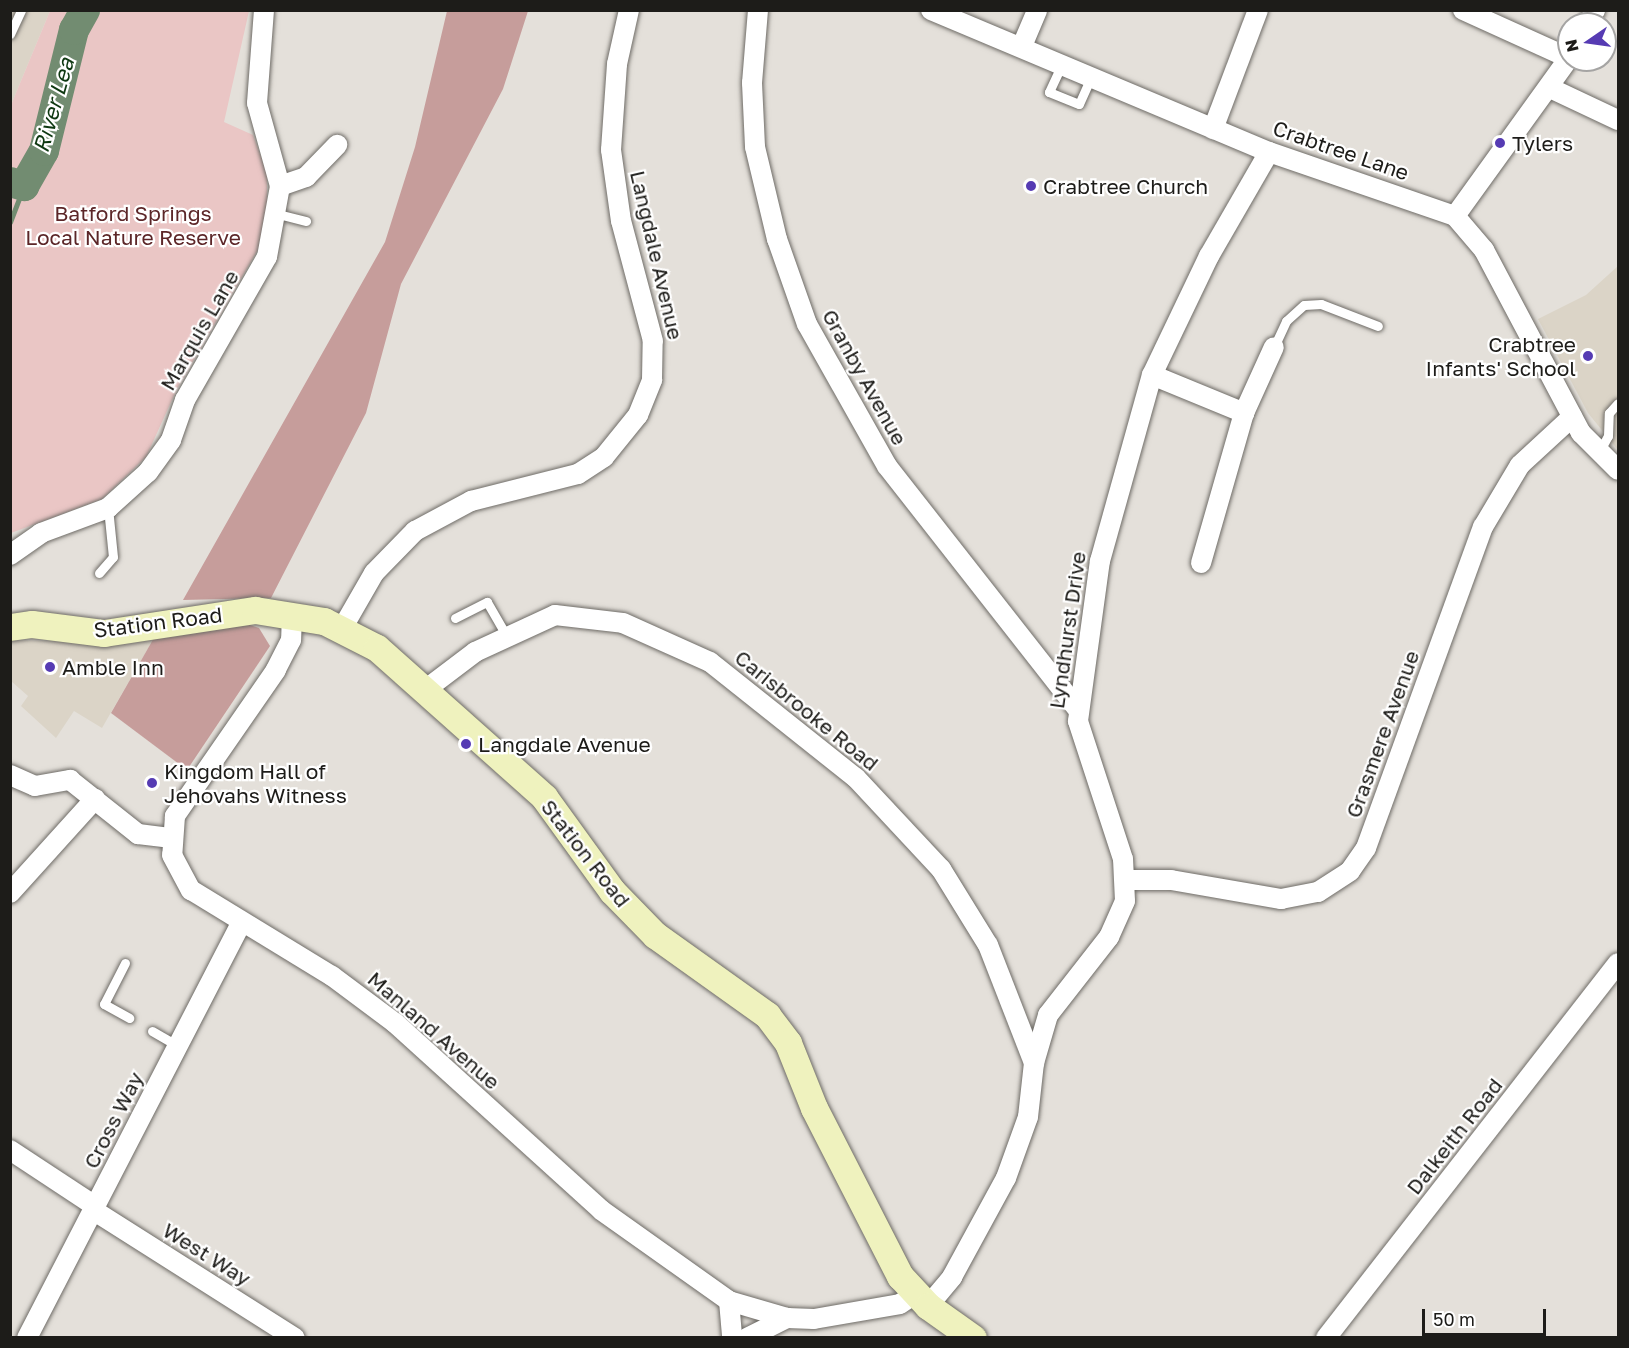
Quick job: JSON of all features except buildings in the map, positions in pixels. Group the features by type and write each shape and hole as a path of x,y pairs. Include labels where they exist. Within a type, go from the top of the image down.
{"main road":[{"name":"Station Road","path":"10,627 32,624 104,633 194,617 255,610 292,614 343,627 425,690 544,798 612,891 655,935 767,1015 788,1043 879,1236 921,1300 973,1338"}],"street":[{"name":"Marquis Lane","path":"10,555 41,533 108,508 148,472 171,440 185,400 267,257 278,214 280,186 257,103 264,10"},
{"name":"Langdale Avenue","path":"343,627 374,573 415,531 471,501 578,474 604,457 638,415 654,371 653,340 621,221 611,150 617,64 629,10"},
{"name":"Granby Avenue","path":"758,10 752,83 755,147 777,239 807,324 887,466 1077,708"},
{"name":"Crabtree Lane","path":"931,10 1022,46 1269,152 1455,216"},
{"path":"1022,46 1037,10"},
{"path":"1213,129 1258,10"},
{"path":"1463,10 1557,53"},
{"path":"1560,72 1455,216 1484,250 1572,417 1599,452 1618,470"},
{"path":"1550,88 1618,120"},
{"path":"280,186 306,177 337,146"},
{"name":"Lyndhurst Drive","path":"1127,880 1088,763 1077,708 1100,561 1152,375 1209,256 1269,152"},
{"path":"1201,563 1244,413 1274,347"},
{"path":"1152,375 1244,413"},
{"name":"Grasmere Avenue","path":"1127,880 1171,880 1281,899 1318,892 1350,871 1366,848 1483,526 1520,465 1572,417"},
{"path":"10,776 35,786 70,780 138,834 170,838 176,816 276,670 291,640 292,614"},
{"name":"Carisbrooke Road","path":"425,690 506,635 555,615 632,626 710,662 801,731 856,778 941,869 988,945 1034,1063"},
{"path":"10,892 95,799"},
{"name":"Manland Avenue","path":"170,838 177,867 191,890 242,924 332,976 395,1023 601,1210 729,1301 787,1318 844,1316 921,1300"},
{"path":"921,1300 952,1277 1006,1178 1028,1117 1034,1063 1048,1015 1116,925 1127,880"},
{"name":"Cross Way","path":"27,1338 242,924"},
{"name":"Dalkeith Road","path":"1326,1338 1618,963"},
{"name":"West Way","path":"10,1150 94,1208 295,1338"},
{"path":"729,1301 732,1338"},
{"path":"747,1338 787,1318"}],"lane":[{"path":"10,34 21,10"},
{"path":"1062,64 1049,92 1079,104 1091,77"},
{"path":"278,214 306,221"},
{"path":"1274,347 1286,321 1304,305 1321,304 1378,326"},
{"path":"1599,452 1608,436 1609,413 1618,403"},
{"path":"99,573 113,557 108,508"},
{"path":"455,618 487,602 506,635"},
{"path":"125,963 104,1004 129,1018"},
{"path":"152,1031 178,1046"}],"shaded area":[{"path":"11,11 50,11 11,105"},
{"path":"447,11 528,11 503,89 401,284 366,413 271,598 183,600 385,242 415,147"},
{"name":"Crabtree Infants' School","path":"1618,266 1618,450 1588,413 1538,319 1586,295"},
{"path":"244,623 259,628 270,646 187,770 111,713 155,636"},
{"path":"155,636 102,728 74,711 56,738 21,706 28,696 11,681 11,640 117,643"}],"green space":[{"name":"Batford Springs Local Nature Reserve","path":"50,11 249,11 224,122 253,135 267,173 267,212 260,246 177,389 146,457 102,499 11,533 11,105"}],"waterway":[{"name":"River Lea","path":"10,182 24,186 44,151 74,30 85,10"},
{"path":"10,222 24,186"}],"place":[{"name":"Tylers","path":"1500,143"},
{"name":"Crabtree Church","path":"1031,186"},
{"name":"Crabtree Infants' School","path":"1588,356"},
{"name":"Amble Inn","path":"50,667"},
{"name":"Langdale Avenue","path":"466,744"},
{"name":"Kingdom Hall of Jehovahs Witness","path":"152,783"}]}
